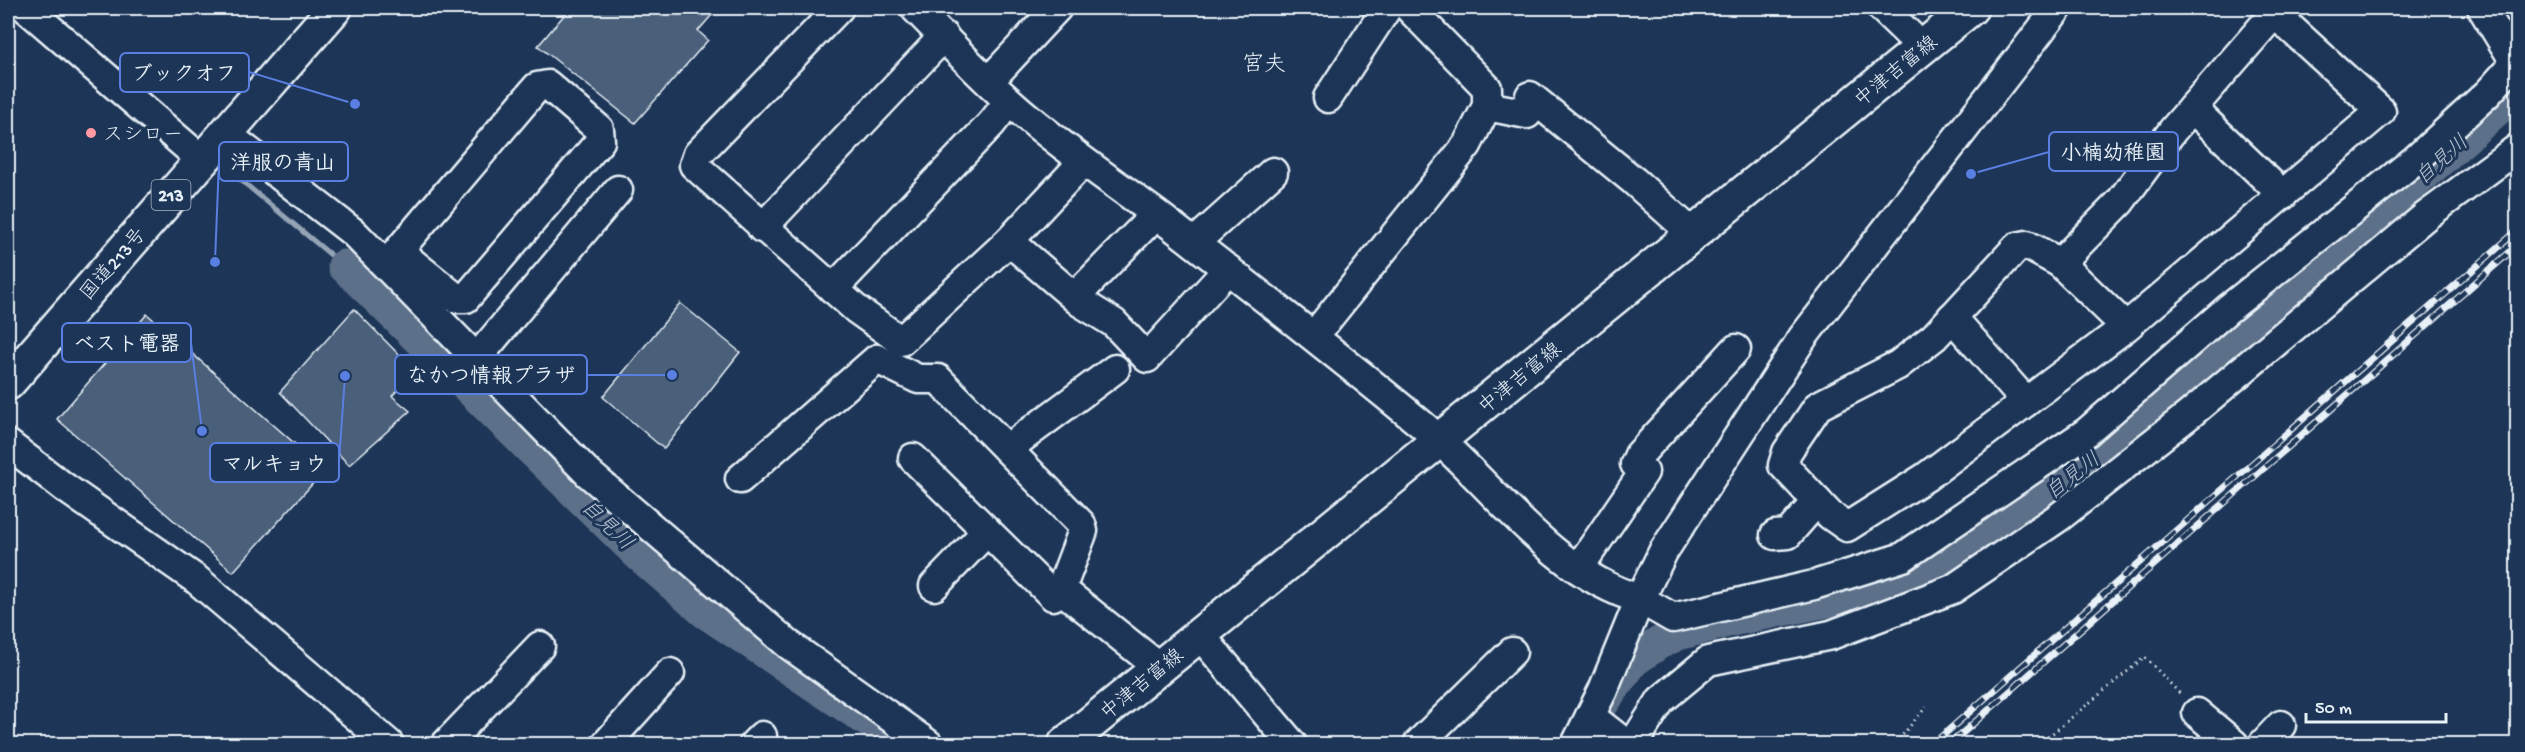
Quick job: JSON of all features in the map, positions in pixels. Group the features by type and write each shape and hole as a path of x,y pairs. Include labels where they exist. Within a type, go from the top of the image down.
{"main road":[{"name":"国道213号","path":"8,382 335,8"},
{"name":"中津吉富線","path":"1065,744 1441,441 1971,8"}],"street":[{"path":"26,8 202,160"},
{"path":"839,8 698,154 694,165 832,289 901,342 1009,241 1083,162"},
{"path":"915,8 1009,100 1083,162 1156,214 1314,336 1441,441 1516,515 1578,569 1619,593 1640,599 1673,618 1814,585 1903,557 2087,432 2228,309 2415,160 2516,65 2482,8"},
{"path":"989,81 1057,8"},
{"path":"1328,98 1387,8"},
{"path":"1314,336 1467,145 1487,106 1487,88 1409,8"},
{"path":"1882,8 1922,47"},
{"path":"1576,744 1663,552 1803,337 2058,8"},
{"path":"2060,263 2120,202 2173,130 2276,10 2381,111 2126,327 1926,477 1846,527 1830,515 1783,465 1787,452 1818,406 1898,365 1934,337 2017,247 2026,245 2060,263 2126,327"},
{"path":"762,228 944,36"},
{"path":"225,133 336,218 393,258 456,298 466,298 600,141 599,129 548,85 537,87 393,258"},
{"path":"1487,106 1527,114 1530,96 1634,181 1693,234"},
{"path":"832,289 992,123 1009,100"},
{"path":"2192,108 2283,195"},
{"path":"1633,744 1661,700 1708,661 1831,635 1953,590 2059,517 2190,414 2427,215 2517,148"},
{"path":"1194,243 1273,172"},
{"path":"477,358 618,190"},
{"path":"1075,297 1156,214"},
{"path":"1009,241 1075,297 1114,323 1147,358 1228,269"},
{"path":"393,258 477,358 588,473 788,644 928,744"},
{"path":"1952,317 2026,402"},
{"path":"1578,569 1644,472 1635,464 1639,455 1736,349"},
{"path":"740,479 877,359 918,379 938,379 1081,524 1083,531 1061,589 1053,596 914,458"},
{"path":"1006,448 1115,369"},
{"path":"8,444 64,487 197,580 389,744"},
{"path":"1775,535 1788,534 1817,501"},
{"path":"934,586 987,531"},
{"path":"1061,589 1160,668"},
{"path":"1200,635 1292,744"},
{"path":"446,744 540,646"},
{"path":"1418,744 1512,652"},
{"path":"606,744 670,673"},
{"path":"2197,713 2234,744"},
{"path":"1590,716 1626,744"}],"path":[{"path":"2048,737 2145,657 2197,713"},
{"path":"1894,744 1926,707"},
{"path":"1723,744 1733,744"}],"building":[{"path":"570,8 718,8 698,31 708,40 635,123 538,46"},
{"path":"680,303 740,352 664,449 603,397"},
{"path":"354,309 415,371 392,396 410,411 349,465 280,392"},
{"path":"147,314 325,470 233,572 57,419"}],"waterway":[{"name":"自見川","path":"1600,707 1633,661 1659,643 1678,634 1731,620 1847,597 1912,578 1956,557 2004,528 2096,459 2193,380 2518,91"},
{"path":"225,167 344,266"},
{"name":"自見川","path":"344,266 638,554 705,612 903,744"}],"railway":[{"path":"1933,744 2518,230"},
{"path":"1950,744 2518,245"}],"place":[{"name":"ブックオフ","path":"355,104"},
{"name":"スシロー","path":"91,133"},
{"name":"小楠幼稚園","path":"1971,174"},
{"name":"洋服の青山","path":"215,262"},
{"name":"なかつ情報プラザ","path":"672,375"},
{"name":"マルキョウ","path":"345,376"},
{"name":"ベスト電器","path":"202,431"}],"district":[{"name":"宮夫","path":"1264,62"}]}
